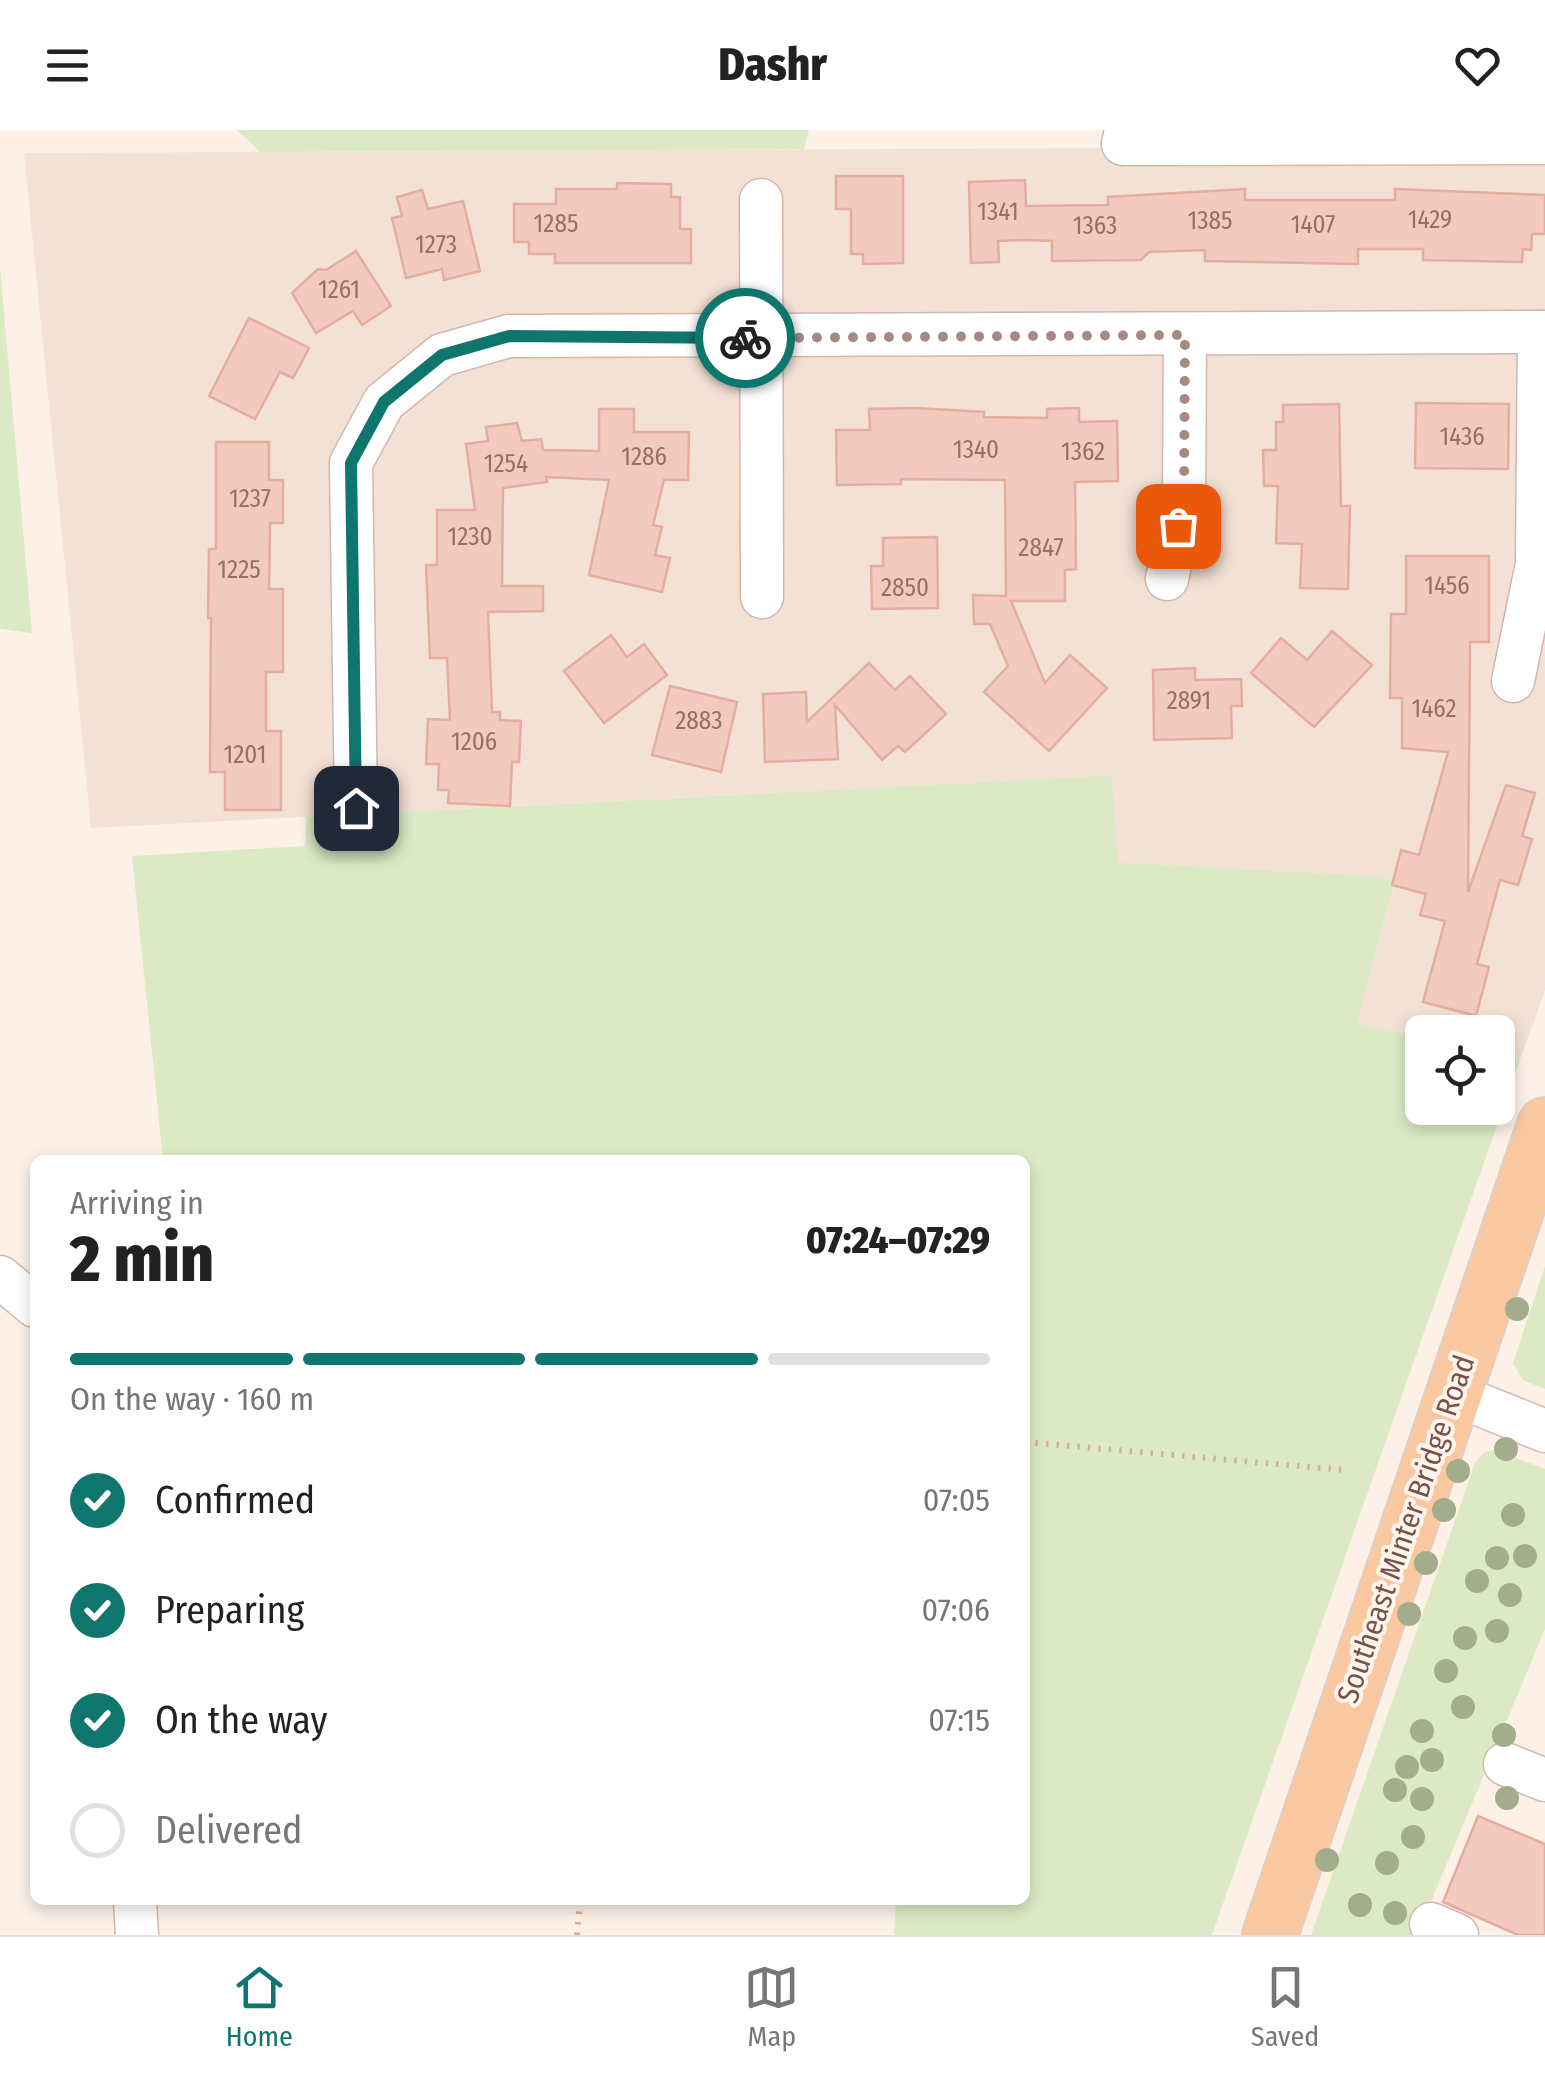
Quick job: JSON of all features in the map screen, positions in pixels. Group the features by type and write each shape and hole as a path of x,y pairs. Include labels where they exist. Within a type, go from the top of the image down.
{"main road":[{"name":"Southeast Minter Bridge Road","path":"1270,1935 1545,1125"}],"street":[{"path":"1126,130 1123,144 1371,137 1545,142"},
{"path":"761,200 762,597"},
{"path":"356,808 351,463 384,402 442,355 509,336 1542,332 1537,564 1513,681"},
{"path":"1167,579 1184,500 1185,335"},
{"path":"0,1277 30,1302"},
{"path":"1451,1393 1545,1431"},
{"path":"1505,1764 1545,1780"},
{"path":"136,1905 137,1935"}],"path":[{"path":"1030,1442 1344,1470"},
{"path":"577,1935 580,1905"}],"shaded area":[{"path":"1545,146 1545,990 1520,1060 1515,1059 1515,1015 1405,1015 1405,1034 1357,1023 1395,882 1377,876 1117,862 1112,775 91,828 24,153"}],"green space":[{"path":"237,130 809,130 804,149 260,152"},
{"path":"0,267 32,633 0,629"},
{"path":"1112,775 1118,862 1378,876 1395,881 1357,1023 1405,1034 1405,1125 1497,1125 1212,1935 894,1935 896,1905 1030,1905 1030,1155 162,1155 132,856 305,846 306,817"},
{"path":"1545,1266 1545,1389 1523,1380 1513,1363"},
{"path":"1495,1450 1545,1469 1545,1629 1417,1935 1311,1935 1475,1463 1485,1452"}],"building":[{"path":"836,176 903,176 903,263 863,264 863,254 851,254 851,209 836,209"},
{"path":"1025,180 1026,206 1108,205 1108,197 1245,189 1245,200 1395,200 1395,189 1545,195 1545,234 1532,234 1531,250 1523,249 1522,262 1423,260 1423,249 1358,249 1358,264 1205,261 1205,250 1149,252 1141,260 1052,261 1052,241 1026,240 998,241 999,262 971,263 969,182"},
{"path":"617,183 671,184 671,197 680,197 680,229 691,229 691,263 555,263 555,254 529,254 529,242 514,242 514,204 556,204 556,189 617,189"},
{"path":"422,190 428,209 463,201 480,271 444,280 442,269 406,278 392,218 402,216 397,197"},
{"path":"356,251 391,306 362,325 353,311 316,333 292,293 318,269 326,270"},
{"path":"249,318 309,348 293,378 280,372 255,419 209,396"},
{"path":"1416,403 1509,404 1508,469 1415,468"},
{"path":"1339,404 1341,506 1350,506 1348,589 1300,588 1302,544 1276,543 1278,486 1264,486 1263,450 1276,450 1276,422 1283,422 1283,405"},
{"path":"1079,408 1079,422 1117,421 1118,481 1075,482 1076,569 1065,570 1065,601 1011,601 1045,683 1070,655 1107,688 1049,751 984,692 1008,666 990,624 974,624 973,595 1006,596 1005,480 901,479 901,484 837,485 836,430 870,430 869,409 984,412 984,417 1047,418 1047,409"},
{"path":"599,409 634,409 634,432 689,432 688,480 664,480 653,525 662,527 655,555 670,558 662,592 589,575 609,480 546,477 547,482 503,488 502,586 543,586 543,611 488,612 492,712 500,712 500,720 521,721 519,762 512,762 510,806 448,803 449,790 438,790 439,764 426,764 428,719 450,720 447,658 430,658 426,565 437,565 437,510 475,510 466,444 488,441 486,427 517,423 522,441 541,439 543,450 599,451"},
{"path":"216,442 269,442 269,480 283,480 283,523 270,523 269,589 283,589 283,672 266,672 266,731 281,731 281,810 225,810 225,772 210,772 209,549 216,549"},
{"path":"937,537 938,608 872,609 871,566 883,566 883,538"},
{"path":"1406,556 1489,556 1489,642 1470,642 1468,892 1506,785 1535,793 1522,836 1532,839 1518,885 1500,880 1477,964 1489,967 1476,1015 1423,1002 1445,921 1420,915 1426,894 1392,885 1401,850 1419,855 1448,752 1402,748 1402,698 1390,698 1391,614 1406,614"},
{"path":"1332,631 1372,665 1314,727 1251,673 1281,638 1307,660"},
{"path":"611,635 627,657 644,644 667,675 604,723 564,671"},
{"path":"869,663 895,690 910,676 946,714 905,752 898,746 882,760 835,705 838,759 765,762 763,694 806,692 807,722"},
{"path":"1195,668 1195,680 1241,679 1242,706 1231,706 1232,738 1154,740 1153,670"},
{"path":"670,686 737,702 721,772 652,755"},
{"path":"1478,1816 1545,1844 1545,1935 1518,1935 1443,1902"}],"way so far":[{"path":"745,338 1185,335 1184,500 1178,526"}],"route":[{"path":"356,808 351,463 384,402 442,355 509,336 745,338"}]}
